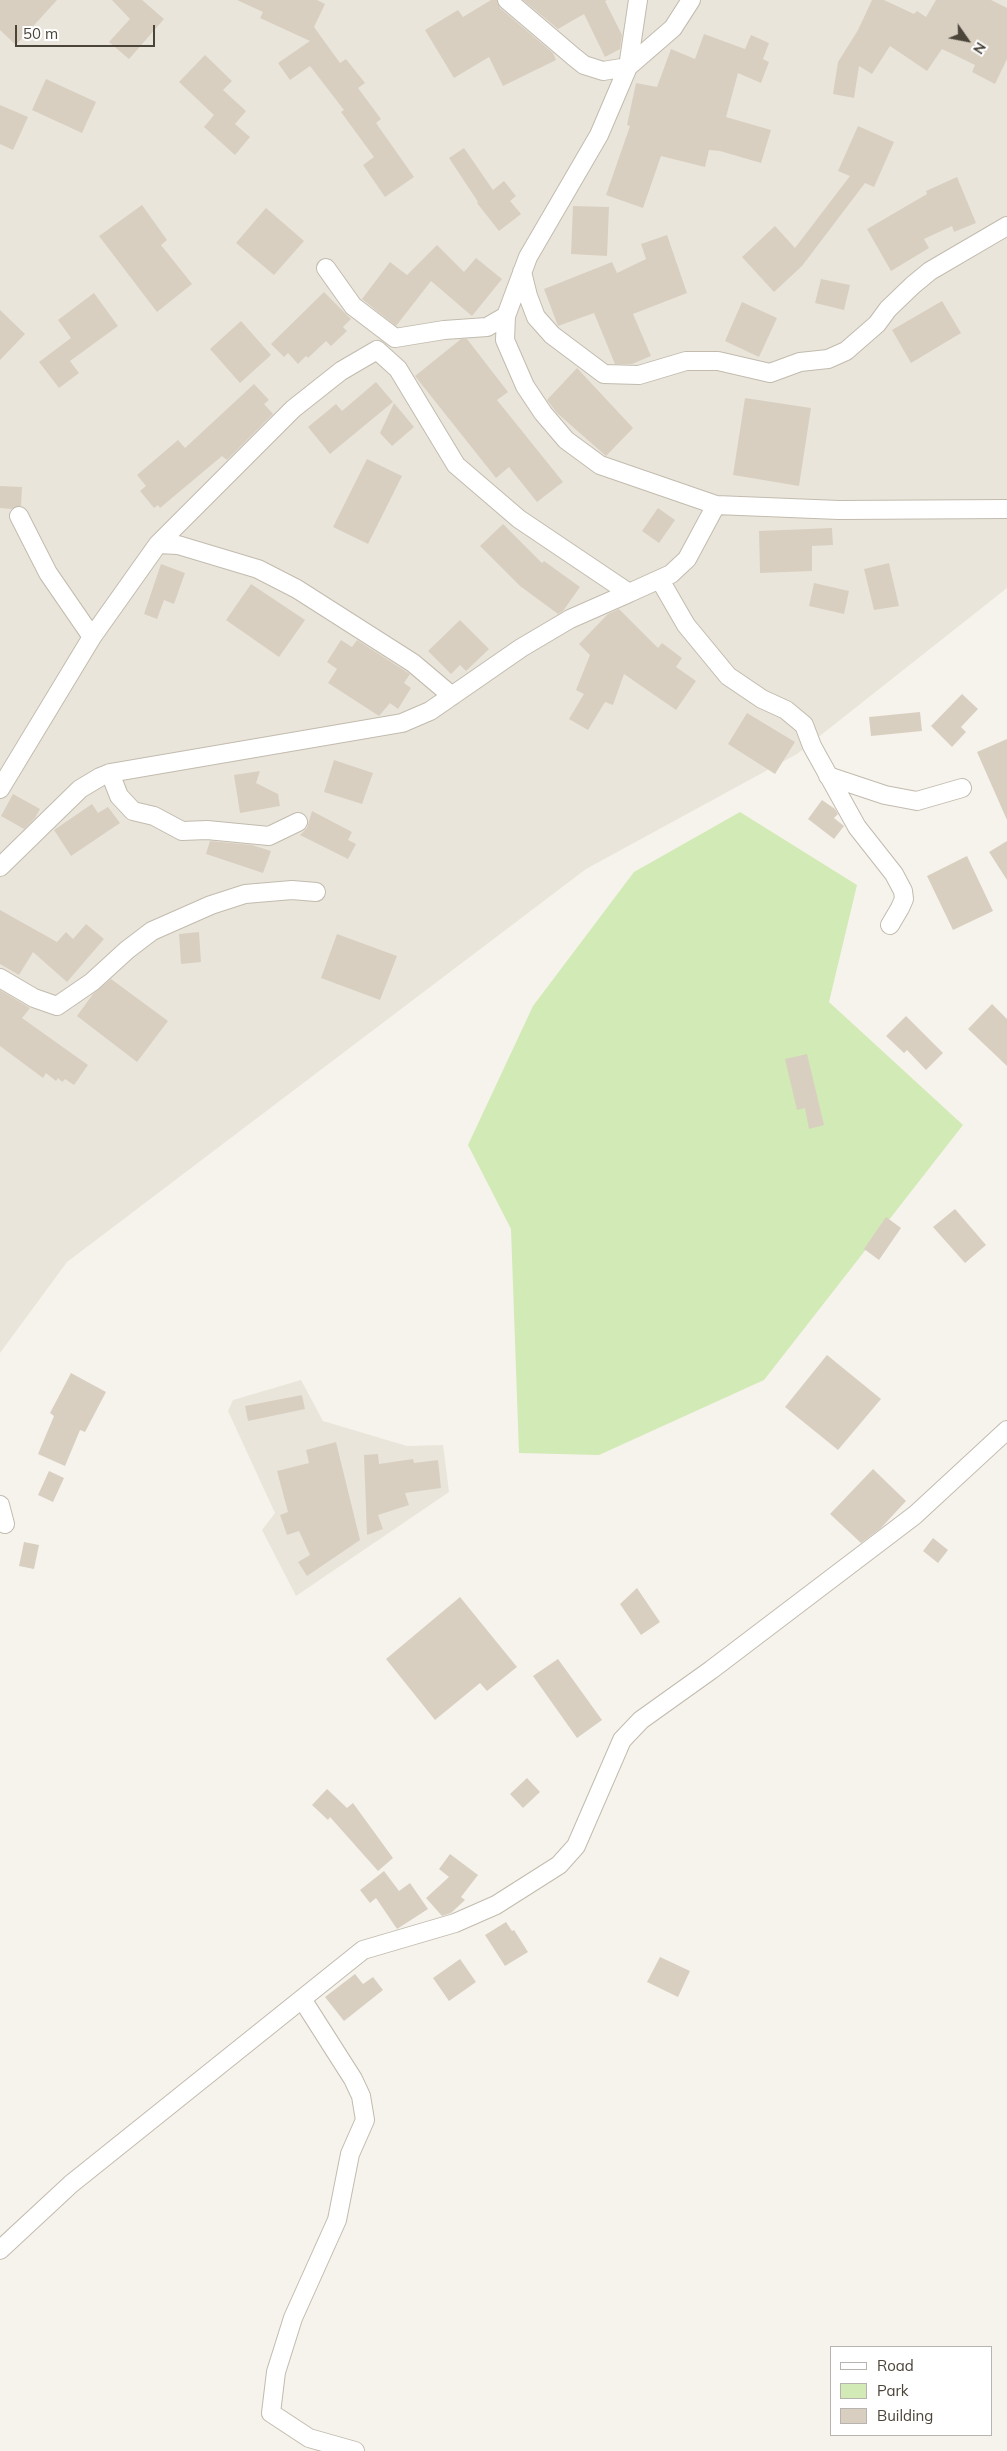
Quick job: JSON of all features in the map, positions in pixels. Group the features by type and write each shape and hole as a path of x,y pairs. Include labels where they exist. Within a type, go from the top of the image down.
{"street":[{"path":"507,0 552,40 584,65 603,71 628,66 673,28 691,0"},
{"path":"638,0 628,66 599,135 528,257 506,316 505,340 525,386 543,413 566,440 600,465 716,505 839,510 1007,509"},
{"path":"522,272 536,317 552,335 604,374 639,375 686,361 718,361 770,373 800,362 828,359 846,351 877,324 888,309 913,285 930,272 1007,226"},
{"path":"326,268 353,306 395,338 444,330 487,327 506,316"},
{"path":"0,789 92,637 158,544 293,409 341,371 377,350 398,369 456,465 519,519 629,593"},
{"path":"0,868 80,789 110,773 402,723 430,711 521,648 570,619 671,574 687,559 716,505"},
{"path":"19,516 48,573 92,637"},
{"path":"158,544 178,545 258,569 297,589 413,663 452,696"},
{"path":"660,580 686,625 728,676 762,699 798,717 804,725 812,746 857,827 894,874 903,891 904,899 890,925"},
{"path":"110,773 120,796 133,811 154,816 182,831 225,831 269,836 298,822"},
{"path":"828,776 885,795 917,801 962,788"},
{"path":"0,978 34,998 56,1006 92,982 127,950 152,931 210,905 245,894 292,890 316,892"},
{"path":"0,2250 71,2184 363,1950 455,1923 496,1905 559,1865 576,1846 622,1740 641,1720 711,1670 915,1515 1007,1430"},
{"path":"0,1506 5,1524"},
{"path":"302,1999 353,2079 361,2096 365,2120 350,2154 337,2220 293,2318 276,2372 271,2412 309,2438 355,2451"}],"shaded area":[{"path":"0,0 1007,0 1007,588 797,754 586,869 67,1262 0,1353"},
{"path":"301,1380 323,1421 407,1446 443,1445 449,1492 296,1596 262,1530 275,1513 228,1411 233,1400"}],"green space":[{"path":"740,812 857,885 829,1002 963,1125 764,1380 599,1455 519,1453 511,1229 468,1145 533,1006 634,872"}],"building":[{"path":"0,0 57,0 16,45 0,30"},
{"path":"112,0 142,0 164,19 129,59 109,42 130,19"},
{"path":"237,0 317,0 325,4 314,27 340,63 346,59 365,83 358,88 381,119 376,123 414,177 385,197 363,165 374,157 341,112 344,110 310,66 290,80 278,63 310,41 260,18 263,12"},
{"path":"491,0 497,0 500,8 553,53 556,60 503,86 489,57 454,78 425,30 458,10 463,17"},
{"path":"523,0 607,0 605,1 622,35 620,49 605,57 584,14 558,29"},
{"path":"872,0 884,0 914,14 917,11 926,17 936,0 991,0 1007,8 1007,59 995,84 972,72 975,65 942,49 927,71 890,46 872,74 859,66 854,98 833,94 838,62 858,30"},
{"path":"704,34 745,49 751,35 769,43 763,59 769,62 761,83 738,73 726,117 771,130 761,163 720,151 709,150 705,167 661,156 643,208 606,195 630,126 627,125 636,83 657,87 671,49 695,59"},
{"path":"205,55 232,81 223,90 246,111 235,124 250,137 235,155 204,127 214,115 179,82"},
{"path":"46,79 96,102 82,133 32,110"},
{"path":"0,105 28,117 13,150 0,144"},
{"path":"858,126 894,142 874,187 865,183 802,266 774,292 742,257 775,226 795,248 850,176 838,171"},
{"path":"464,148 493,190 504,181 516,196 510,201 521,214 499,231 477,203 449,158"},
{"path":"957,177 976,223 954,232 952,226 924,239 929,248 891,271 867,229 927,194 926,191"},
{"path":"142,205 167,240 161,245 192,284 157,312 99,236"},
{"path":"573,206 609,207 607,256 571,254"},
{"path":"266,208 304,241 274,275 236,243"},
{"path":"667,235 687,293 633,314 651,356 632,364 615,364 594,313 558,326 544,289 612,262 617,273 646,259 641,244"},
{"path":"437,245 464,272 476,258 502,279 472,316 431,281 396,326 362,299 390,262 407,275"},
{"path":"821,279 850,285 844,310 815,303"},
{"path":"324,292 351,319 343,327 347,331 331,346 326,341 308,358 306,356 298,364 288,353 284,357 271,344"},
{"path":"94,293 118,326 70,361 79,373 59,388 39,362 71,338 58,320"},
{"path":"942,301 961,333 911,363 892,330"},
{"path":"742,302 777,318 759,357 725,341"},
{"path":"0,310 25,334 0,360"},
{"path":"241,321 271,355 240,383 210,349"},
{"path":"461,339 467,339 508,392 497,400 563,482 537,502 509,467 496,478 415,376"},
{"path":"577,368 633,428 606,456 557,413 547,400"},
{"path":"376,382 393,402 330,454 308,427 336,404 342,411"},
{"path":"254,384 269,400 264,404 273,414 227,460 222,456 160,508 158,505 154,508 140,491 146,486 137,475 178,440 185,448"},
{"path":"745,398 811,408 799,486 733,475"},
{"path":"394,403 414,427 392,446 380,433"},
{"path":"367,459 402,476 368,544 333,527"},
{"path":"0,486 22,487 21,506 12,509 0,508"},
{"path":"658,508 675,520 659,543 642,531"},
{"path":"503,524 542,563 544,561 580,587 563,611 558,614 520,586 480,546"},
{"path":"832,528 833,545 812,546 812,571 760,573 759,531"},
{"path":"889,563 899,606 874,610 864,569"},
{"path":"161,564 185,573 174,604 164,600 157,619 144,614"},
{"path":"814,583 849,591 844,614 809,606"},
{"path":"251,584 305,620 279,657 226,620"},
{"path":"619,609 658,648 662,643 682,658 676,667 696,681 676,710 624,674 613,705 605,702 588,730 569,719 584,694 576,690 590,655 579,644 608,614"},
{"path":"460,620 489,649 466,671 460,665 451,674 428,651"},
{"path":"341,640 352,647 357,640 410,674 404,683 411,688 398,709 390,703 379,716 328,683 337,669 327,662"},
{"path":"962,694 978,709 961,727 966,732 952,747 931,726"},
{"path":"920,712 922,731 871,736 869,717"},
{"path":"747,713 795,742 775,774 728,744"},
{"path":"1007,739 1007,820 977,752"},
{"path":"334,760 373,773 362,804 324,792"},
{"path":"260,771 256,783 278,794 280,806 240,813 234,775"},
{"path":"13,794 40,809 35,818 24,829 1,816"},
{"path":"822,800 835,809 838,814 834,818 844,826 834,839 808,819"},
{"path":"92,804 98,813 108,807 120,823 71,856 54,830"},
{"path":"312,811 352,832 348,840 356,844 348,859 300,835 307,828"},
{"path":"210,841 252,845 271,851 263,873 206,854"},
{"path":"1007,841 1007,880 989,852"},
{"path":"967,856 993,911 953,930 927,876"},
{"path":"0,910 57,942 66,932 73,939 86,924 104,939 67,982 33,952 19,975 0,964"},
{"path":"199,932 201,962 181,964 179,934"},
{"path":"337,934 397,956 380,1000 321,978"},
{"path":"111,979 168,1021 137,1062 77,1016 93,994"},
{"path":"0,990 30,1008 22,1018 88,1065 74,1085 65,1079 62,1082 58,1078 56,1081 46,1073 43,1078 0,1046"},
{"path":"992,1004 1007,1019 1007,1066 968,1029"},
{"path":"906,1016 943,1053 926,1070 907,1050 904,1053 886,1036"},
{"path":"807,1054 824,1125 809,1129 805,1108 797,1110 785,1059"},
{"path":"955,1209 986,1245 965,1263 933,1227"},
{"path":"886,1217 901,1228 879,1260 864,1249"},
{"path":"827,1355 881,1399 838,1450 785,1407"},
{"path":"71,1373 106,1392 85,1432 80,1430 65,1466 38,1454 54,1416 50,1413"},
{"path":"302,1395 305,1409 248,1421 245,1406"},
{"path":"336,1442 360,1540 307,1576 298,1562 310,1555 299,1531 287,1535 280,1515 288,1512 277,1471 309,1463 306,1450"},
{"path":"378,1454 379,1464 413,1459 414,1463 438,1460 441,1488 405,1493 409,1505 378,1515 383,1529 367,1535 364,1455"},
{"path":"873,1469 906,1501 881,1528 861,1543 830,1514"},
{"path":"49,1471 64,1478 53,1502 38,1495"},
{"path":"933,1538 948,1550 938,1563 923,1551"},
{"path":"24,1542 39,1545 34,1569 19,1566"},
{"path":"637,1588 660,1622 641,1635 620,1604"},
{"path":"460,1597 517,1667 487,1691 480,1683 435,1720 386,1659"},
{"path":"558,1659 602,1720 577,1738 533,1676"},
{"path":"527,1778 540,1792 523,1808 510,1794"},
{"path":"327,1789 347,1808 353,1803 393,1858 378,1871 330,1817 328,1820 312,1805"},
{"path":"450,1854 478,1875 461,1897 465,1900 451,1913 442,1916 426,1898 449,1877 439,1869"},
{"path":"384,1871 399,1891 410,1883 428,1909 397,1929 376,1898 370,1903 360,1890"},
{"path":"506,1922 512,1931 514,1930 528,1952 505,1966 485,1935"},
{"path":"660,1957 690,1971 678,1997 647,1982"},
{"path":"460,1959 476,1982 449,2001 433,1978"},
{"path":"355,1974 363,1984 373,1977 383,1990 344,2021 325,1997"}]}
